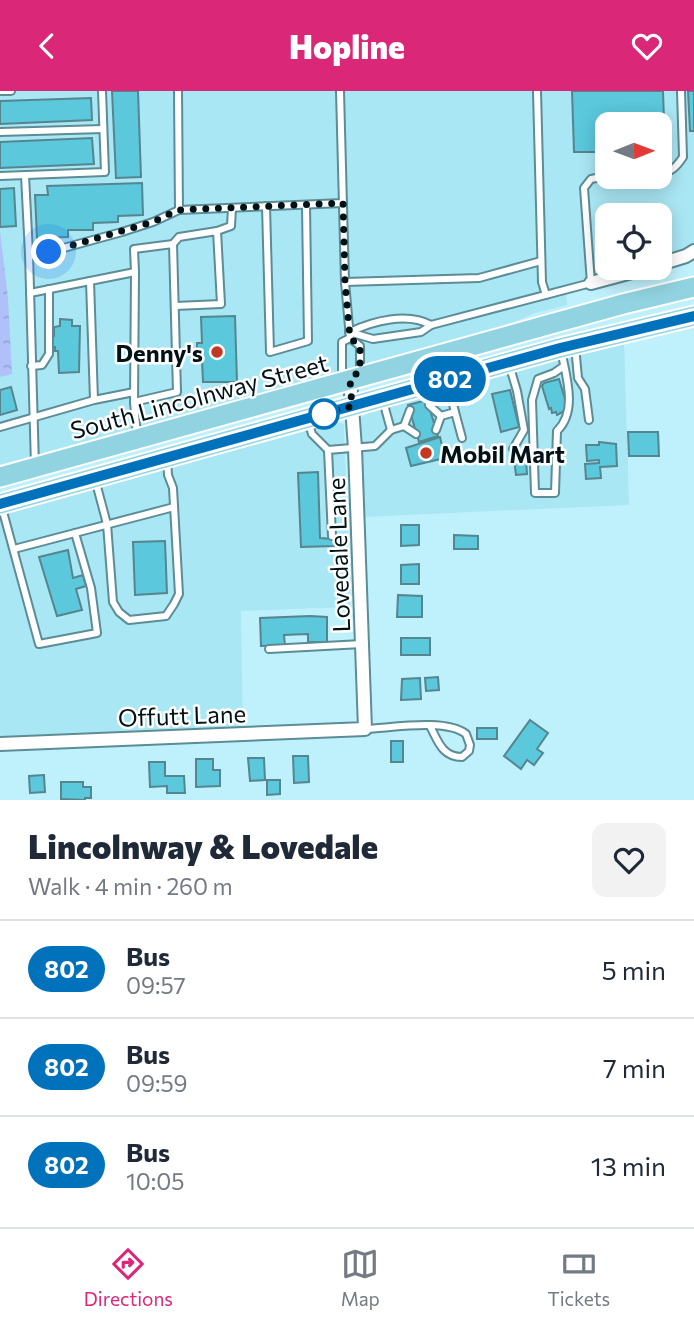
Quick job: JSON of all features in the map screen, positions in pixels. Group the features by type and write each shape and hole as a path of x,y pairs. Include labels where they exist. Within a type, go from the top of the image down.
{"main road":[{"name":"South Lincolnway Street","path":"0,477 623,304 694,287"},
{"name":"South Lincolnway Street","path":"1,504 446,380 509,363 566,353 694,316"}],"street":[{"path":"672,260 694,251"},
{"path":"592,283 603,280"},
{"name":"Lovedale Lane","path":"350,380 365,729"},
{"name":"Offutt Lane","path":"0,744 365,729"}],"lane":[{"path":"0,91 11,91"},
{"path":"0,176 105,172 102,91"},
{"path":"178,91 178,210"},
{"path":"340,91 345,282 350,335 360,346 360,370 350,380 342,375 342,342 350,335 372,322 420,319 431,325"},
{"path":"537,91 541,261 546,295"},
{"path":"672,169 683,157 681,91"},
{"path":"0,132 103,129"},
{"path":"25,175 35,467"},
{"path":"350,335 373,339 421,332 431,325 592,283 583,202 584,188 590,179 595,178"},
{"path":"29,254 49,252 122,232 178,210 343,203"},
{"path":"266,206 270,352 308,341 306,205"},
{"path":"137,438 134,402 134,249 173,244 179,237 231,226 232,208"},
{"path":"175,306 221,303 217,230"},
{"path":"134,402 177,392 173,244"},
{"path":"345,282 479,278 541,261"},
{"path":"30,293 135,272"},
{"path":"90,281 94,400"},
{"path":"31,366 42,365 49,354 49,289"},
{"path":"566,353 569,412 565,424 557,431 555,493 535,493 532,400 535,386 538,379 554,373 566,353"},
{"path":"566,353 585,390 589,420"},
{"path":"509,363 524,430 513,449"},
{"path":"446,380 462,437"},
{"path":"0,427 94,400 134,392"},
{"path":"383,398 391,430"},
{"path":"429,405 441,415"},
{"path":"404,426 410,410"},
{"path":"433,418 455,412"},
{"path":"436,430 441,415"},
{"path":"307,419 312,434 328,450 332,536"},
{"path":"328,450 375,446 391,430 414,424"},
{"path":"404,426 416,434"},
{"path":"95,478 107,524 113,602 119,613 129,620 166,616 179,594 173,488 168,475 167,458"},
{"path":"1,504 39,644 97,633 91,588 75,533"},
{"path":"14,549 174,507"},
{"path":"270,649 363,644"},
{"path":"365,729 430,726 451,726 462,730 468,740 469,751 462,757 449,755 442,750 430,726"}],"shaded area":[{"path":"0,91 694,91 694,243 672,255 672,203 595,203 595,278 566,287 567,305 535,313 496,330 0,468"},
{"path":"624,340 629,505 363,517 358,420 376,407"},
{"path":"331,421 344,424 350,607 241,611 243,733 0,741 0,512"}],"water":[{"path":"0,231 8,298 12,374 0,377"}],"building":[{"path":"112,91 138,91 141,177 116,178"},
{"path":"572,91 663,91 664,112 595,112 595,152 574,152"},
{"path":"688,91 694,91 694,131 690,131"},
{"path":"91,98 92,120 0,124 0,101"},
{"path":"92,138 94,164 0,168 0,142"},
{"path":"142,183 143,215 118,216 118,222 93,223 93,230 68,230 68,237 37,238 35,195 48,195 47,186"},
{"path":"14,188 16,226 0,227 0,189"},
{"name":"Denny's","path":"235,316 237,382 203,382 202,361 197,361 197,343 202,343 201,317"},
{"path":"60,319 72,320 72,326 80,326 79,372 59,373 58,351 52,347 51,336 54,336 54,327 60,326"},
{"path":"559,379 568,409 557,415 549,409 542,386"},
{"path":"11,387 17,410 0,415 0,390"},
{"path":"510,390 519,427 501,432 492,394"},
{"path":"427,400 438,436 419,442 408,405"},
{"path":"628,432 658,432 659,456 629,456"},
{"name":"Mobil Mart","path":"440,437 445,458 411,466 406,448"},
{"path":"599,442 616,444 617,466 600,467 601,478 586,479 585,464 599,463 599,460 587,461 586,445 599,445"},
{"path":"526,459 527,474 516,475 514,460"},
{"path":"318,472 320,538 334,539 334,546 301,547 298,473"},
{"path":"401,525 419,525 419,545 401,546"},
{"path":"454,535 478,536 478,549 454,549"},
{"path":"165,541 167,593 135,595 133,542"},
{"path":"68,550 73,578 83,575 86,586 76,589 82,610 57,616 39,557"},
{"path":"419,564 419,584 401,584 401,565"},
{"path":"398,595 422,596 422,617 397,617"},
{"path":"327,617 327,642 308,642 308,634 284,635 285,645 261,646 260,618"},
{"path":"401,638 430,638 430,655 401,655"},
{"path":"438,677 439,690 426,691 425,678"},
{"path":"420,678 421,699 401,700 402,679"},
{"path":"530,720 548,733 537,749 543,753 534,765 527,760 521,769 504,756"},
{"path":"477,728 497,728 497,739 477,739"},
{"path":"391,741 403,741 403,762 391,762"},
{"path":"293,756 308,756 309,782 294,783"},
{"path":"248,758 264,758 265,780 250,781"},
{"path":"196,759 213,759 213,770 220,770 220,786 196,787"},
{"path":"149,762 165,762 165,776 184,776 185,793 167,793 167,786 150,787"},
{"path":"44,775 45,792 30,793 29,776"},
{"path":"267,780 280,780 280,794 267,795"},
{"path":"61,782 83,782 83,787 91,787 91,798 61,799"}],"bus line":[{"name":"802","path":"0,504 560,348 694,316"}],"place":[{"name":"Denny's","path":"217,352"},
{"name":"Mobil Mart","path":"426,453"}],"route":[{"path":"49,252 153,222 178,210 343,203 350,338 360,346 360,370 350,380 352,406 324,414"}]}
